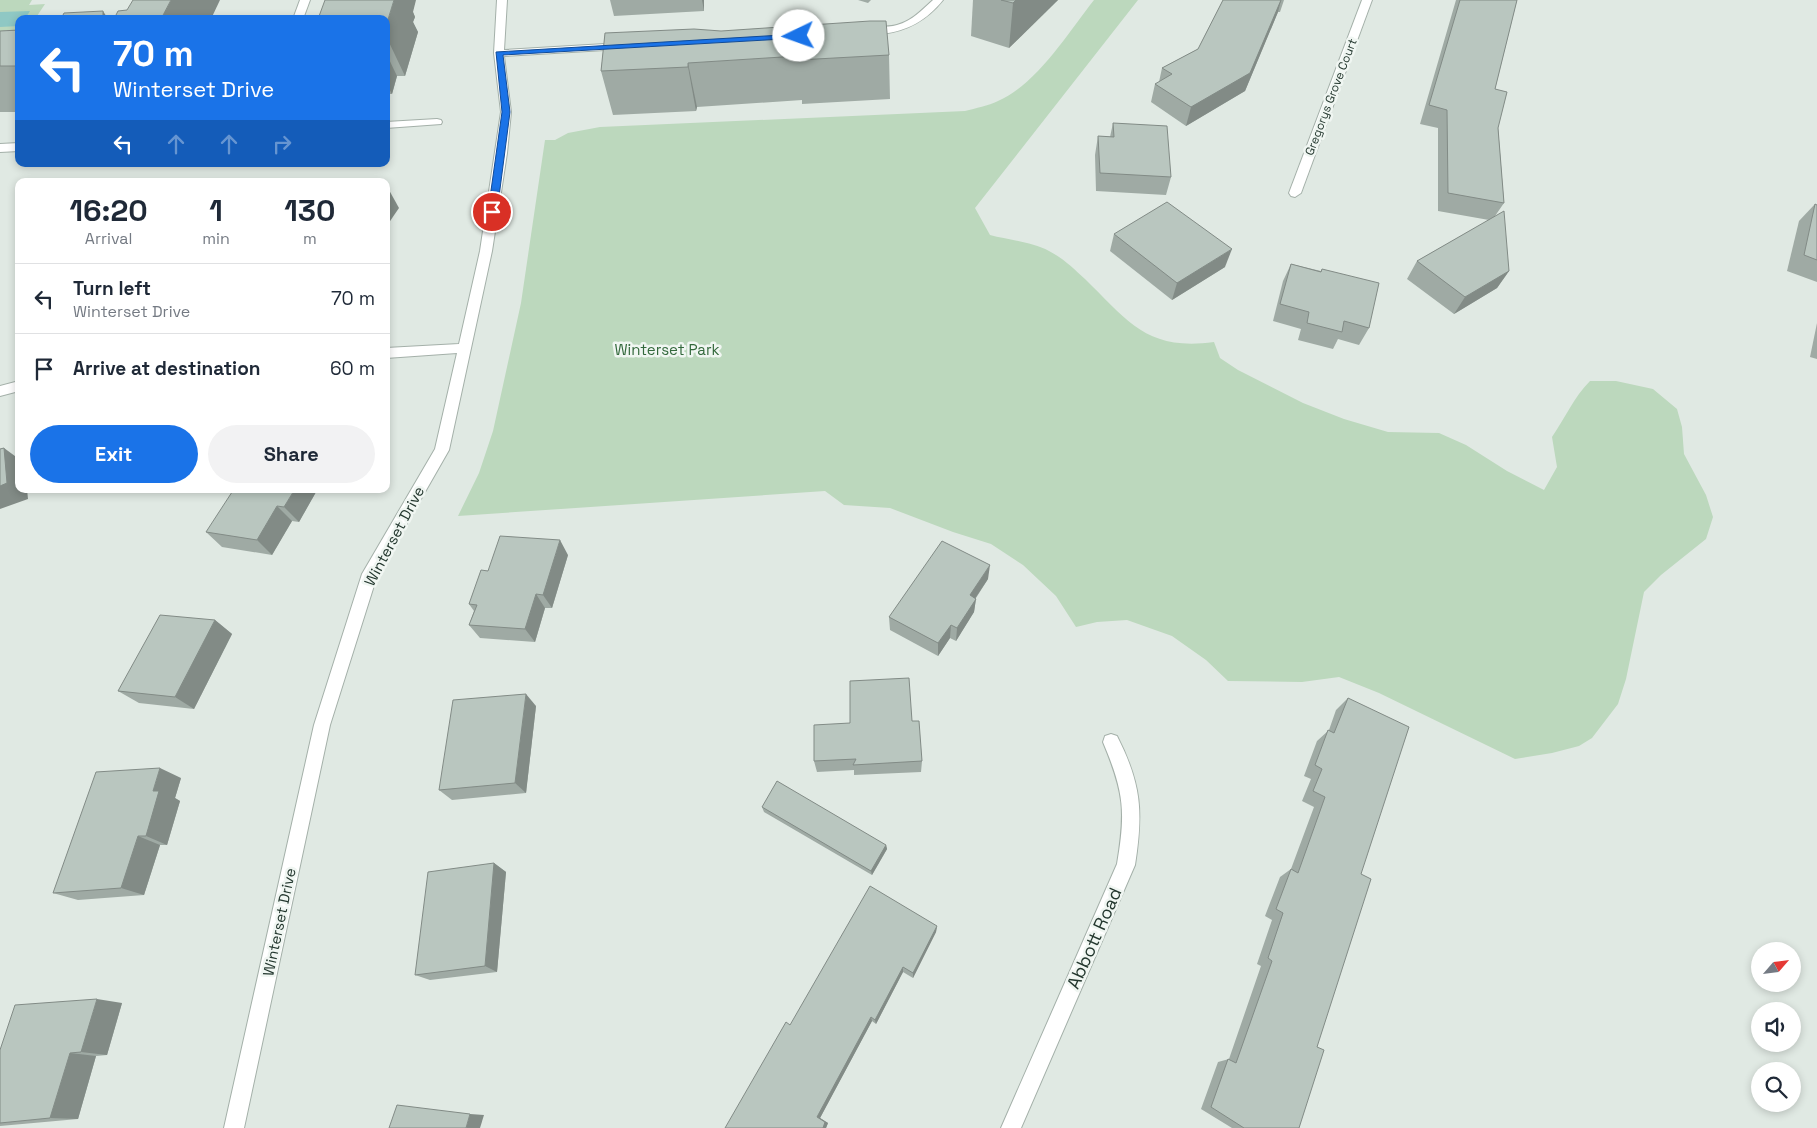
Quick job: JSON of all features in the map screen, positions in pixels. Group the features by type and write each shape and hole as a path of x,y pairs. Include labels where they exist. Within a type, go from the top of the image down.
{"street":[{"path":"299,15 305,0"},
{"name":"Winterset Drive","path":"234,1128 322,725 370,574 442,450 486,251 501,152 506,112 499,53 502,0"},
{"path":"858,32 893,30 910,25 921,18 938,0"},
{"name":"Gregorys Grove Court","path":"1295,194 1367,0"},
{"path":"499,53 632,46"},
{"path":"390,125 437,122"},
{"path":"0,148 15,147"},
{"path":"390,353 465,348"},
{"path":"0,391 15,387"},
{"name":"Abbott Road","path":"1011,1128 1126,865 1132,822 1128,789 1118,754 1111,742"}],"green space":[{"path":"0,0 32,0 29,5 45,4 38,15 15,15 15,32 0,33"},
{"name":"Winterset Park","path":"1094,0 1138,0 975,208 990,235 1035,245 1064,260 1127,320 1155,337 1172,342 1191,344 1214,342 1220,358 1238,370 1303,403 1344,419 1388,432 1439,433 1466,445 1507,471 1544,490 1557,467 1552,437 1574,401 1590,381 1616,381 1653,389 1677,409 1682,427 1684,454 1706,495 1713,517 1706,539 1661,575 1644,592 1626,679 1618,704 1592,738 1579,746 1515,759 1379,693 1339,677 1302,682 1228,681 1206,660 1172,636 1127,620 1097,622 1076,627 1056,596 1023,565 991,544 890,508 844,505 825,491 458,516 479,473 493,431 521,303 545,140 555,140 568,133 600,127 965,111 978,108 998,101 1026,83 1051,56"}],"water":[{"path":"30,11 28,15 15,15 15,26 0,27 0,12"}],"building":[{"path":"133,0 171,0 163,15 116,15 118,11 127,10"},
{"path":"325,0 394,0 389,15 319,15"},
{"path":"1001,0 1016,0 1013,3"},
{"path":"1223,0 1281,0 1250,73 1191,107 1155,84 1172,74 1162,68 1198,49"},
{"path":"1460,0 1517,0 1495,89 1507,92 1498,128 1504,203 1448,193 1447,110 1429,105"},
{"path":"103,11 103,15 63,15 64,13"},
{"path":"886,21 889,55 798,60 798,56 688,63 688,67 601,71 605,33 694,29 721,31"},
{"path":"15,30 15,66 0,66 0,31"},
{"path":"1113,123 1167,126 1171,177 1100,173 1098,136 1114,137"},
{"path":"1167,202 1232,249 1177,283 1114,234"},
{"path":"1815,204 1817,205 1817,260 1804,255"},
{"path":"1504,211 1509,271 1465,297 1417,261"},
{"path":"1291,264 1321,272 1322,269 1379,283 1369,328 1344,321 1342,332 1307,323 1309,312 1280,304"},
{"path":"4,448 7,483 0,486 0,449"},
{"path":"231,493 293,493 284,507 277,506 257,540 206,532"},
{"path":"500,536 560,540 543,595 536,594 525,629 469,625 477,605 469,604 481,570 488,571"},
{"path":"942,541 990,565 970,595 976,599 957,628 951,625 938,643 889,617"},
{"path":"160,615 215,620 175,697 118,691"},
{"path":"909,678 912,721 919,721 922,761 853,765 856,759 814,761 814,725 850,723 850,681"},
{"path":"526,694 515,783 439,790 453,700"},
{"path":"1348,698 1409,727 1361,874 1371,879 1317,1047 1324,1050 1299,1128 1244,1128 1211,1107 1228,1059 1236,1063 1272,961 1268,958 1283,913 1276,909 1291,869 1298,873 1325,797 1313,791 1322,769 1315,765 1328,730 1334,733"},
{"path":"160,768 153,791 159,791 146,836 138,836 121,888 53,893 96,772"},
{"path":"777,781 886,845 871,871 762,807"},
{"path":"494,863 485,966 415,975 428,872"},
{"path":"870,886 937,926 913,973 903,967 875,1020 871,1017 817,1117 825,1122 823,1128 725,1128 786,1022 790,1025"},
{"path":"97,999 81,1052 70,1053 50,1118 0,1123 0,1050 15,1005"},
{"path":"397,1105 470,1114 466,1128 389,1128"}],"route":[{"path":"492,212 506,112 501,83 499,53 799,36"}]}
